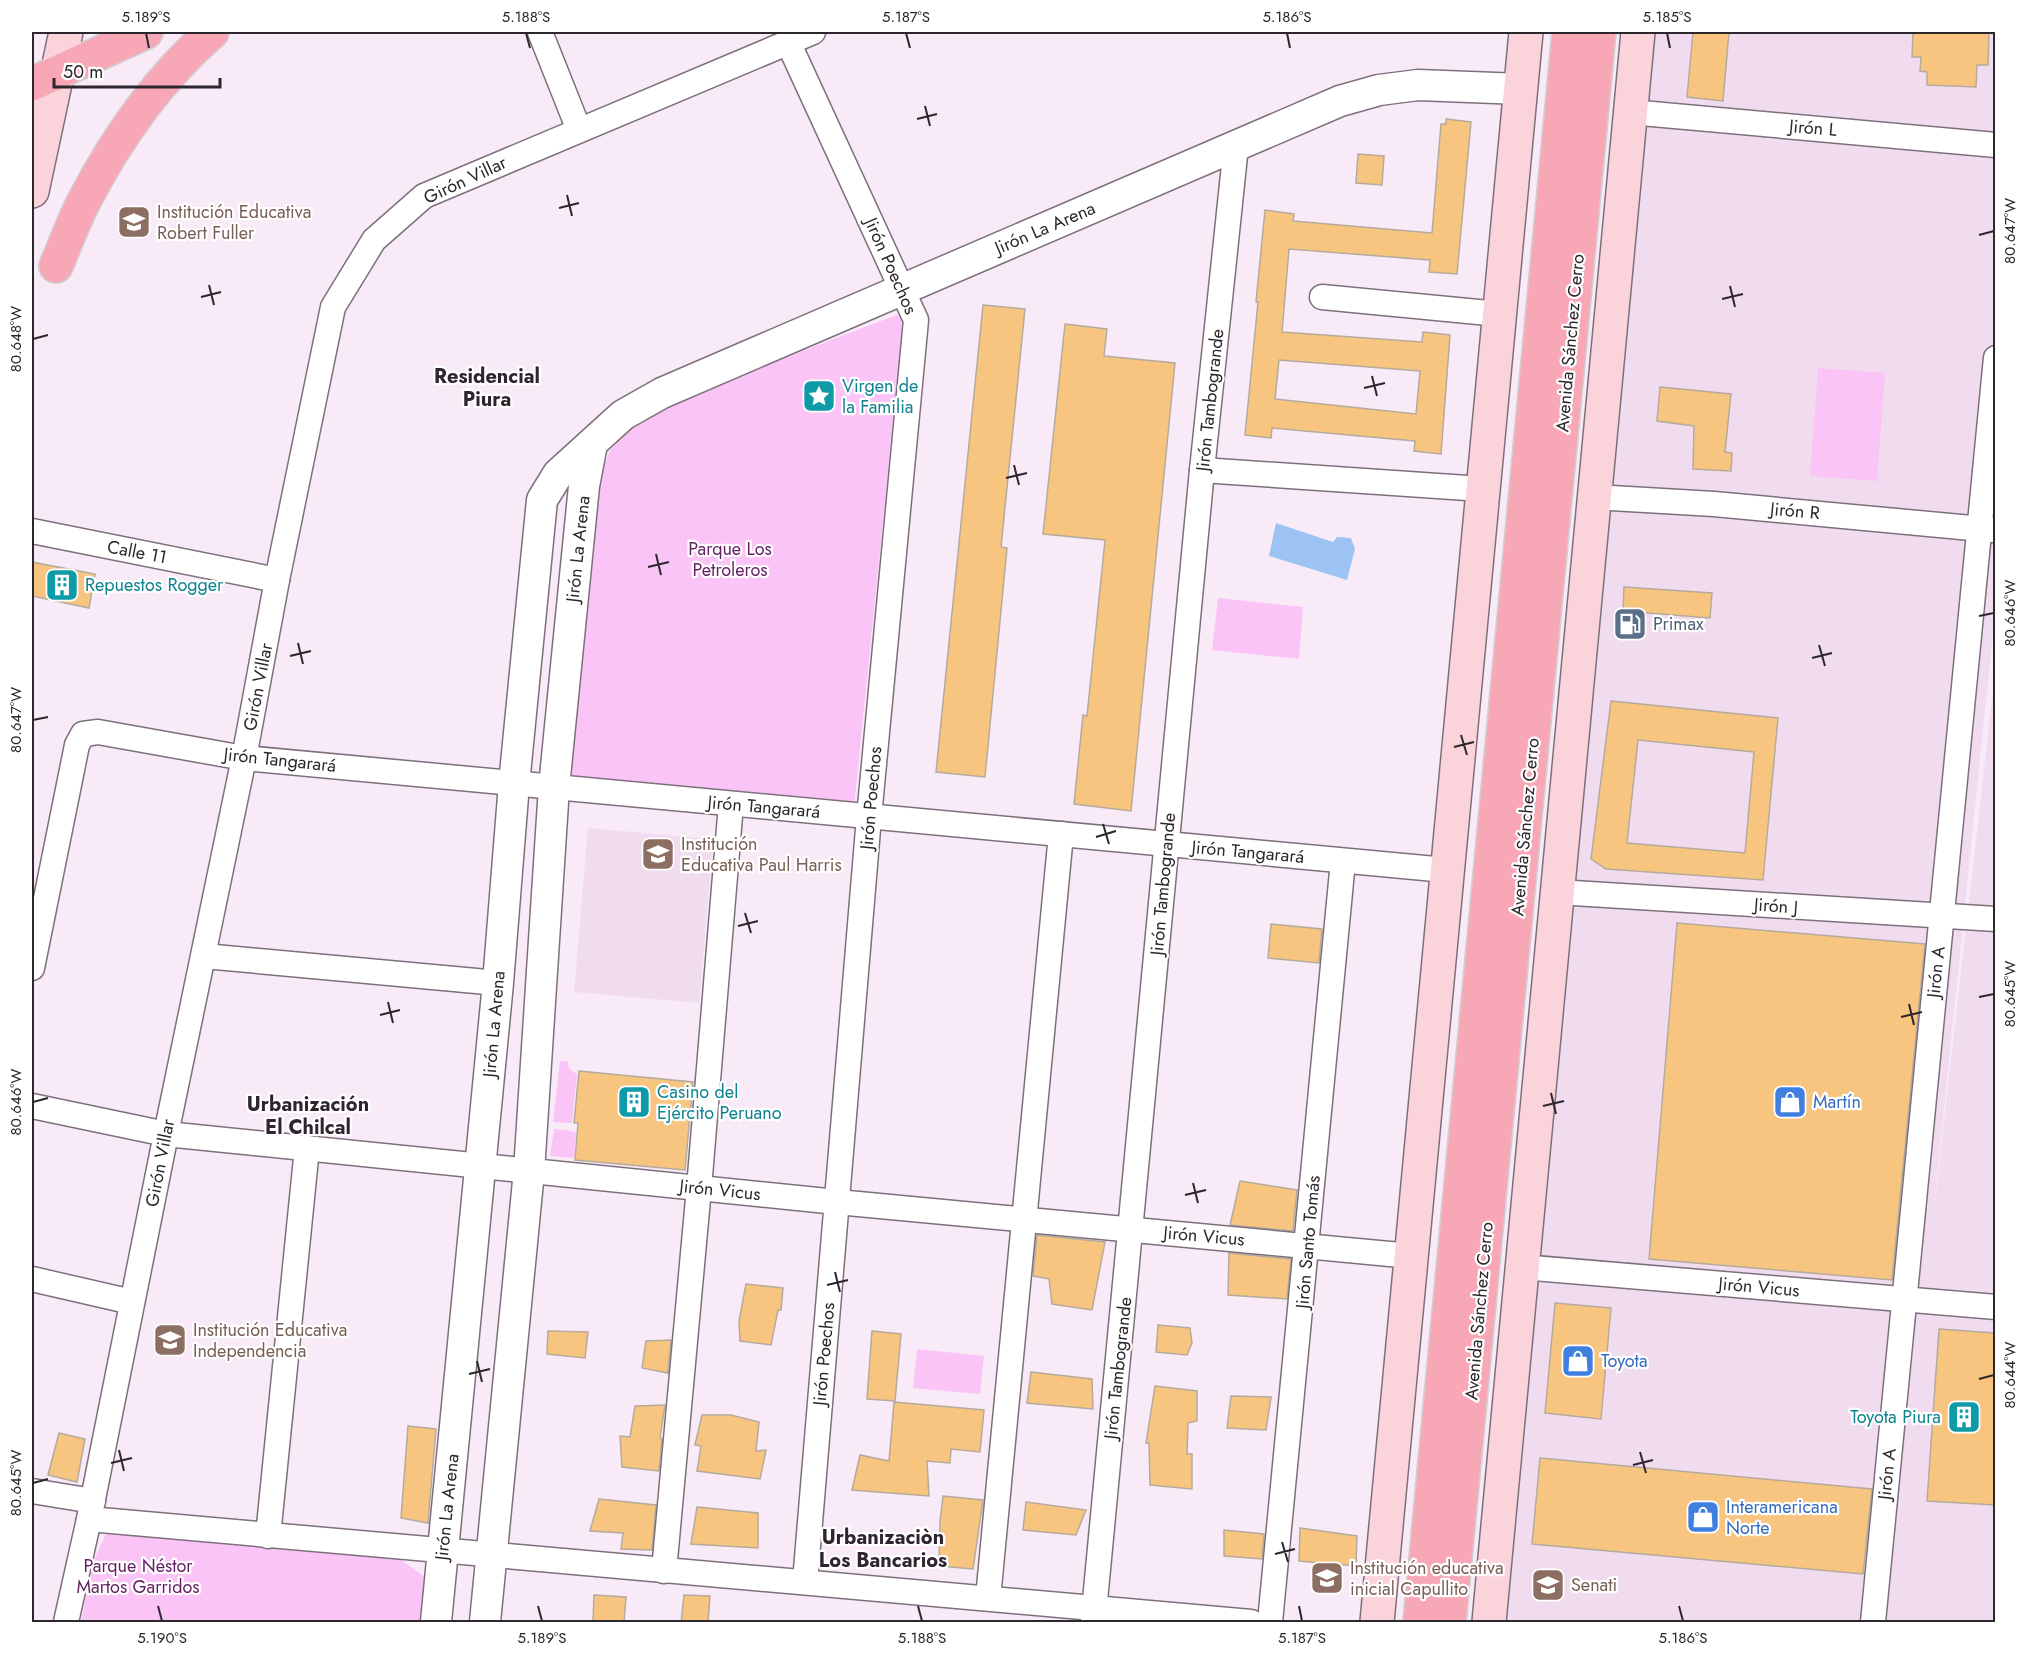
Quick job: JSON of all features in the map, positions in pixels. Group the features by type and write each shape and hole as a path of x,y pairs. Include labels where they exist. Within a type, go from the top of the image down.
{"main road":[{"path":"32,191 45,78 66,32"},
{"path":"45,78 146,32"},
{"path":"56,266 82,204 115,146 154,92 212,32"},
{"path":"1377,1623 1526,32"},
{"name":"Avenida Sánchez Cerro","path":"1420,1623 1569,32"},
{"name":"Avenida Sánchez Cerro","path":"1449,1623 1599,32"},
{"name":"Avenida Sánchez Cerro","path":"1489,1623 1638,32"}],"street":[{"path":"540,32 579,130"},
{"name":"Girón Villar","path":"66,1623 204,956 333,307 374,240 424,196 813,32"},
{"name":"Jirón Poechos","path":"788,42 916,320 869,817 805,1582"},
{"name":"Jirón La Arena","path":"436,1623 542,500 558,474 623,415 662,393 1340,101 1379,90 1418,85 1521,89"},
{"name":"Jirón L","path":"1630,112 1995,145"},
{"name":"Jirón Tambogrande","path":"1094,1616 1202,470 1236,146"},
{"path":"1322,297 1499,314"},
{"name":"Jirón A","path":"1873,1623 1941,916 1987,529 1995,358"},
{"name":"Jirón La Arena","path":"485,1623 530,1171 554,787 583,496 592,444"},
{"path":"1202,470 1482,489"},
{"name":"Jirón R","path":"1594,497 1714,504 1987,529"},
{"name":"Calle 11","path":"32,531 277,580"},
{"name":"Jirón Tangarará","path":"32,968 77,745 83,734 98,732 244,758 1446,870"},
{"path":"664,1571 731,804"},
{"path":"988,1598 1061,834"},
{"name":"Jirón Santo Tomás","path":"1270,1623 1308,1246 1343,861"},
{"name":"Jirón J","path":"1557,892 1995,919"},
{"path":"204,956 498,983"},
{"name":"Jirón Vicus","path":"32,1106 166,1134 837,1202 1411,1256"},
{"path":"268,1536 307,1148"},
{"name":"Jirón Vicus","path":"1522,1267 1995,1307"},
{"path":"32,1279 132,1302"},
{"path":"32,1491 91,1510 268,1536 988,1598 1094,1616 1251,1623"}],"shaded area":[{"path":"1654,32 1995,32 1995,613 1931,1236 1995,673 1995,1622 1497,1622"},
{"path":"588,828 713,839 699,1003 574,992"}],"green space":[{"name":"Parque Los Petroleros","path":"904,312 854,808 561,778 585,511 610,451 632,426 658,407"},
{"path":"1818,368 1885,373 1877,481 1810,476"},
{"path":"1218,598 1303,607 1299,659 1212,650"},
{"path":"560,1061 568,1062 569,1069 577,1074 572,1123 553,1122"},
{"path":"554,1129 576,1133 574,1158 550,1156"},
{"path":"917,1349 984,1356 980,1394 913,1388"},
{"name":"Parque Néstor Martos Garridos","path":"124,1528 400,1559 426,1578 420,1622 81,1622 94,1560 106,1534"}],"water":[{"path":"1276,523 1333,542 1337,537 1351,538 1355,549 1347,580 1269,556"}],"building":[{"path":"1693,32 1729,32 1723,101 1687,97"},
{"path":"1913,32 1989,32 1988,65 1977,65 1976,87 1927,85 1927,72 1920,71 1921,57 1912,57"},
{"path":"1446,119 1471,122 1457,274 1429,272 1430,260 1289,249 1282,332 1422,342 1423,332 1450,335 1441,454 1414,451 1415,441 1272,428 1271,438 1245,435 1265,210 1294,214 1293,221 1432,233 1441,124 1446,124","holes":["1279,360 1420,371 1416,414 1275,399"]},
{"path":"1358,154 1384,156 1382,185 1356,183"},
{"path":"983,305 1025,309 1001,547 1007,548 985,777 936,772"},
{"path":"1065,324 1107,329 1104,356 1175,363 1131,811 1074,804 1083,715 1087,716 1105,540 1043,534"},
{"path":"1660,387 1731,394 1725,452 1732,453 1731,471 1693,469 1694,426 1657,421"},
{"name":"Repuestos Rogger","path":"32,562 95,574 89,608 32,596"},
{"path":"1624,587 1712,593 1710,618 1623,611"},
{"path":"1611,701 1778,718 1763,880 1606,869 1591,859","holes":["1638,740 1754,752 1745,853 1627,843"]},
{"name":"Martín","path":"1677,923 1925,944 1892,1280 1649,1259"},
{"path":"1271,924 1322,929 1319,963 1268,958"},
{"name":"Casino del Ejército Peruano","path":"579,1071 693,1082 685,1170 575,1160 578,1123 574,1123"},
{"path":"1240,1181 1297,1190 1293,1231 1230,1225"},
{"path":"1037,1235 1105,1242 1092,1310 1052,1304 1049,1279 1033,1276"},
{"path":"1229,1253 1291,1259 1287,1299 1228,1295"},
{"path":"746,1284 783,1288 781,1310 778,1310 771,1345 740,1341 739,1321"},
{"name":"Toyota","path":"1555,1303 1611,1308 1601,1419 1545,1413"},
{"path":"1158,1325 1190,1328 1192,1343 1187,1355 1156,1352"},
{"name":"Toyota Piura","path":"1939,1329 1995,1333 1995,1505 1927,1501"},
{"path":"548,1331 588,1332 585,1358 547,1354"},
{"path":"872,1331 901,1334 895,1401 867,1399"},
{"path":"671,1340 668,1373 642,1368 646,1341"},
{"path":"1031,1372 1092,1379 1093,1409 1027,1403"},
{"path":"1155,1386 1197,1391 1197,1421 1188,1423 1187,1454 1192,1454 1192,1489 1150,1485 1149,1443 1146,1443"},
{"path":"1231,1396 1271,1397 1266,1430 1227,1428"},
{"path":"894,1402 984,1410 980,1452 951,1449 950,1463 927,1461 929,1496 852,1490 860,1455 889,1461"},
{"path":"665,1405 660,1438 662,1439 659,1471 622,1467 620,1436 630,1437 635,1406"},
{"path":"702,1415 731,1415 759,1422 756,1451 766,1450 760,1479 697,1471 701,1446 695,1445"},
{"path":"408,1426 436,1429 428,1523 401,1518"},
{"path":"59,1433 85,1439 77,1482 48,1475"},
{"name":"Interamericana Norte","path":"1540,1458 1872,1489 1863,1574 1532,1544"},
{"path":"943,1496 983,1500 973,1569 939,1566"},
{"path":"599,1499 656,1505 652,1550 621,1549 623,1533 590,1531"},
{"path":"1026,1502 1086,1510 1076,1535 1023,1530"},
{"path":"697,1507 758,1513 758,1548 691,1544"},
{"path":"1300,1528 1357,1536 1356,1566 1299,1561"},
{"path":"1224,1530 1264,1534 1262,1559 1224,1556"},
{"path":"594,1595 626,1597 624,1623 593,1623"},
{"path":"684,1595 710,1596 708,1623 681,1623"}],"place":[{"name":"Institución Educativa Robert Fuller","path":"134,222"},
{"name":"Virgen de la Familia","path":"819,396"},
{"name":"Repuestos Rogger","path":"62,585"},
{"name":"Primax","path":"1630,624"},
{"name":"Institución Educativa Paul Harris","path":"658,854"},
{"name":"Casino del Ejército Peruano","path":"634,1102"},
{"name":"Martín","path":"1790,1102"},
{"name":"Institución Educativa Independencia","path":"170,1340"},
{"name":"Toyota","path":"1578,1361"},
{"name":"Toyota Piura","path":"1964,1417"},
{"name":"Interamericana Norte","path":"1703,1517"},
{"name":"Institución educativa inicial Capullito","path":"1327,1578"},
{"name":"Senati","path":"1548,1585"}],"district":[{"name":"Residencial Piura","path":"487,388"},
{"name":"Urbanización El Chilcal","path":"308,1116"},
{"name":"Urbanizaciòn Los Bancarios","path":"883,1548"}]}
